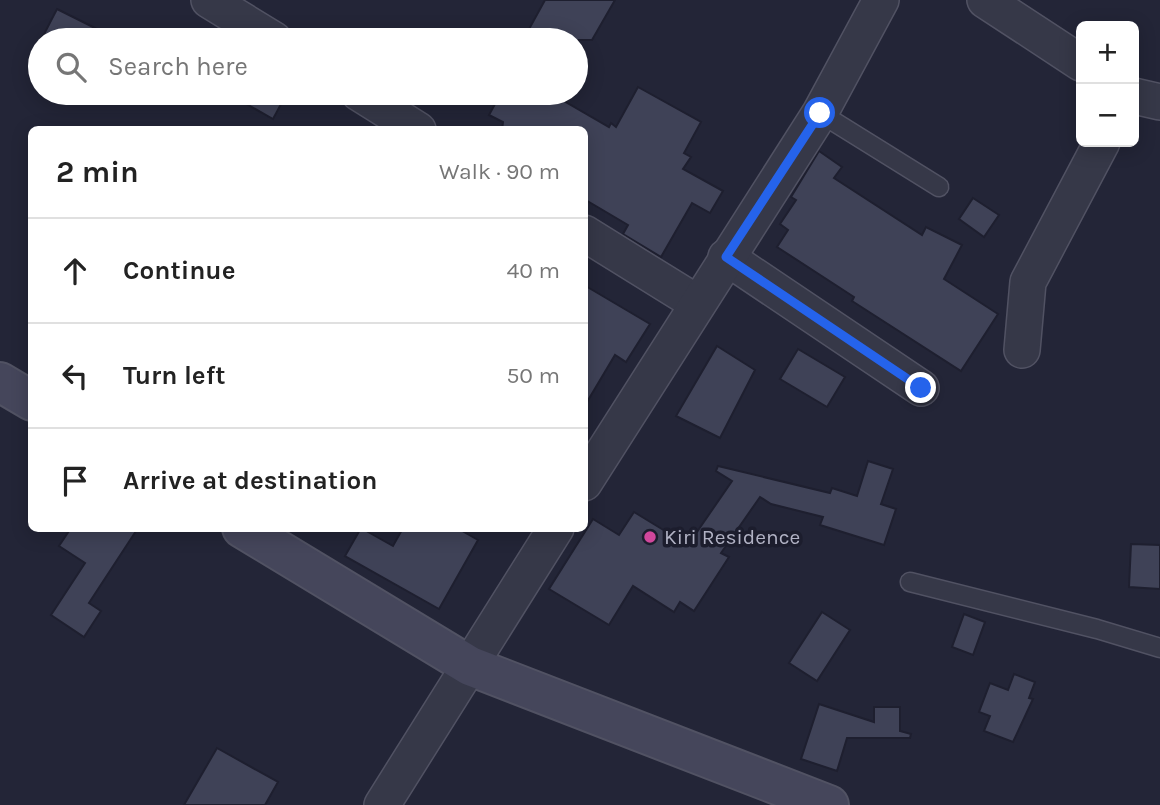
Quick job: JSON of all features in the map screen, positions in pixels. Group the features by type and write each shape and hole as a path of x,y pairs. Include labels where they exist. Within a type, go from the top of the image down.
{"street":[{"path":"209,0 254,28"},
{"path":"588,477 820,113 881,0"},
{"path":"985,0 1076,60"},
{"path":"1139,97 1160,102"},
{"path":"378,105 412,126"},
{"path":"1022,350 1028,282 1099,147"},
{"path":"588,235 697,303"},
{"path":"726,257 921,388"},
{"path":"0,382 28,399"},
{"path":"249,532 470,666 830,805"},
{"path":"382,805 554,532"}],"lane":[{"path":"820,113 939,187"},
{"path":"910,582 1097,629 1160,648"}],"building":[{"path":"545,0 615,0 592,40 588,40 588,28 530,28"},
{"path":"57,9 95,28 47,28"},
{"path":"638,87 701,122 684,153 691,157 683,169 723,191 710,213 692,203 661,257 623,234 628,225 588,201 588,126 502,126 503,122 489,115 494,105 571,105 609,127 611,123 616,127"},
{"path":"248,105 281,105 273,119"},
{"path":"819,151 842,167 834,178 922,235 926,227 962,245 944,279 998,314 961,371 852,301 854,297 777,247 788,230 780,224 796,200 791,197"},
{"path":"973,198 999,215 984,237 959,219"},
{"path":"588,287 650,324 626,362 615,355 588,400"},
{"path":"717,346 755,370 720,438 676,416"},
{"path":"798,349 845,377 827,407 780,379"},
{"path":"868,461 893,469 881,504 896,509 884,545 820,525 823,517 771,504 760,497 721,553 729,557 694,611 680,602 674,612 633,586 609,625 549,589 585,532 588,532 593,519 619,535 634,512 688,545 732,481 716,471 718,466 830,493 832,488 857,496"},
{"path":"68,532 135,532 89,603 101,611 84,637 51,615 85,563 59,546"},
{"path":"359,532 368,532 393,546 401,532 464,532 478,540 439,609 345,556"},
{"path":"1131,544 1160,545 1160,589 1129,587"},
{"path":"822,612 850,630 817,681 789,663"},
{"path":"964,614 985,622 973,655 952,647"},
{"path":"1014,674 1035,682 1029,698 1033,699 1013,742 984,731 990,716 979,712 990,683 1008,690"},
{"path":"819,704 874,722 874,707 900,707 900,731 911,734 910,738 847,738 837,771 801,759"},
{"path":"217,748 278,782 265,805 184,805"}],"place":[{"name":"Kiri Residence","path":"650,537"}],"route":[{"path":"820,113 726,257 921,388"}]}
